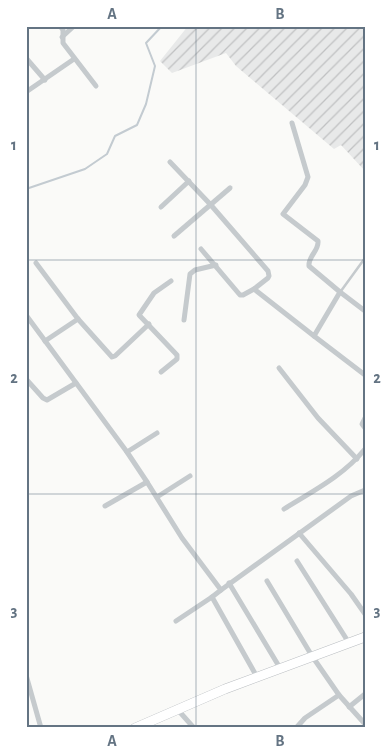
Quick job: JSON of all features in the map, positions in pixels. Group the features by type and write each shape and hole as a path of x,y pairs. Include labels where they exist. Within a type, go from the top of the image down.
{"main road":[{"path":"135,728 257,677 365,637"}],"street":[{"path":"60,26 63,43 96,86"},
{"path":"62,36 74,26"},
{"path":"26,58 44,80"},
{"path":"26,92 74,59"},
{"path":"292,122 308,177 306,185 283,214 318,241 318,246 309,259 308,266 365,311"},
{"path":"170,162 210,204 268,271 269,276 254,288 240,295 201,249"},
{"path":"161,207 189,181"},
{"path":"174,236 230,188"},
{"path":"36,263 78,319 113,357 149,324"},
{"path":"184,320 190,274 195,270 216,266"},
{"path":"161,372 178,356 149,324 140,317 140,312 154,293 171,281"},
{"path":"254,288 365,376"},
{"path":"314,336 340,292"},
{"path":"26,315 126,452 182,538 221,590"},
{"path":"45,341 78,319"},
{"path":"279,368 318,418 356,459"},
{"path":"26,379 47,400 76,383"},
{"path":"365,418 362,424 365,428"},
{"path":"126,452 157,433"},
{"path":"284,509 336,477 365,450"},
{"path":"157,497 190,476"},
{"path":"105,506 147,482"},
{"path":"176,621 351,496 365,490"},
{"path":"298,533 351,594 365,614"},
{"path":"297,561 349,643"},
{"path":"267,581 312,656 339,695 365,724"},
{"path":"229,583 280,668"},
{"path":"212,597 257,677"},
{"path":"26,675 41,728"},
{"path":"349,707 365,694"},
{"path":"296,728 310,714 339,695"},
{"path":"178,710 194,728"}],"lane":[{"path":"340,292 365,258"}],"shaded area":[{"path":"188,26 365,26 365,171 341,145 334,149 236,66 226,53 172,73 160,61"}],"waterway":[{"path":"26,189 85,169 107,154 115,136 137,125 146,104 155,66 146,43 162,26"}]}
